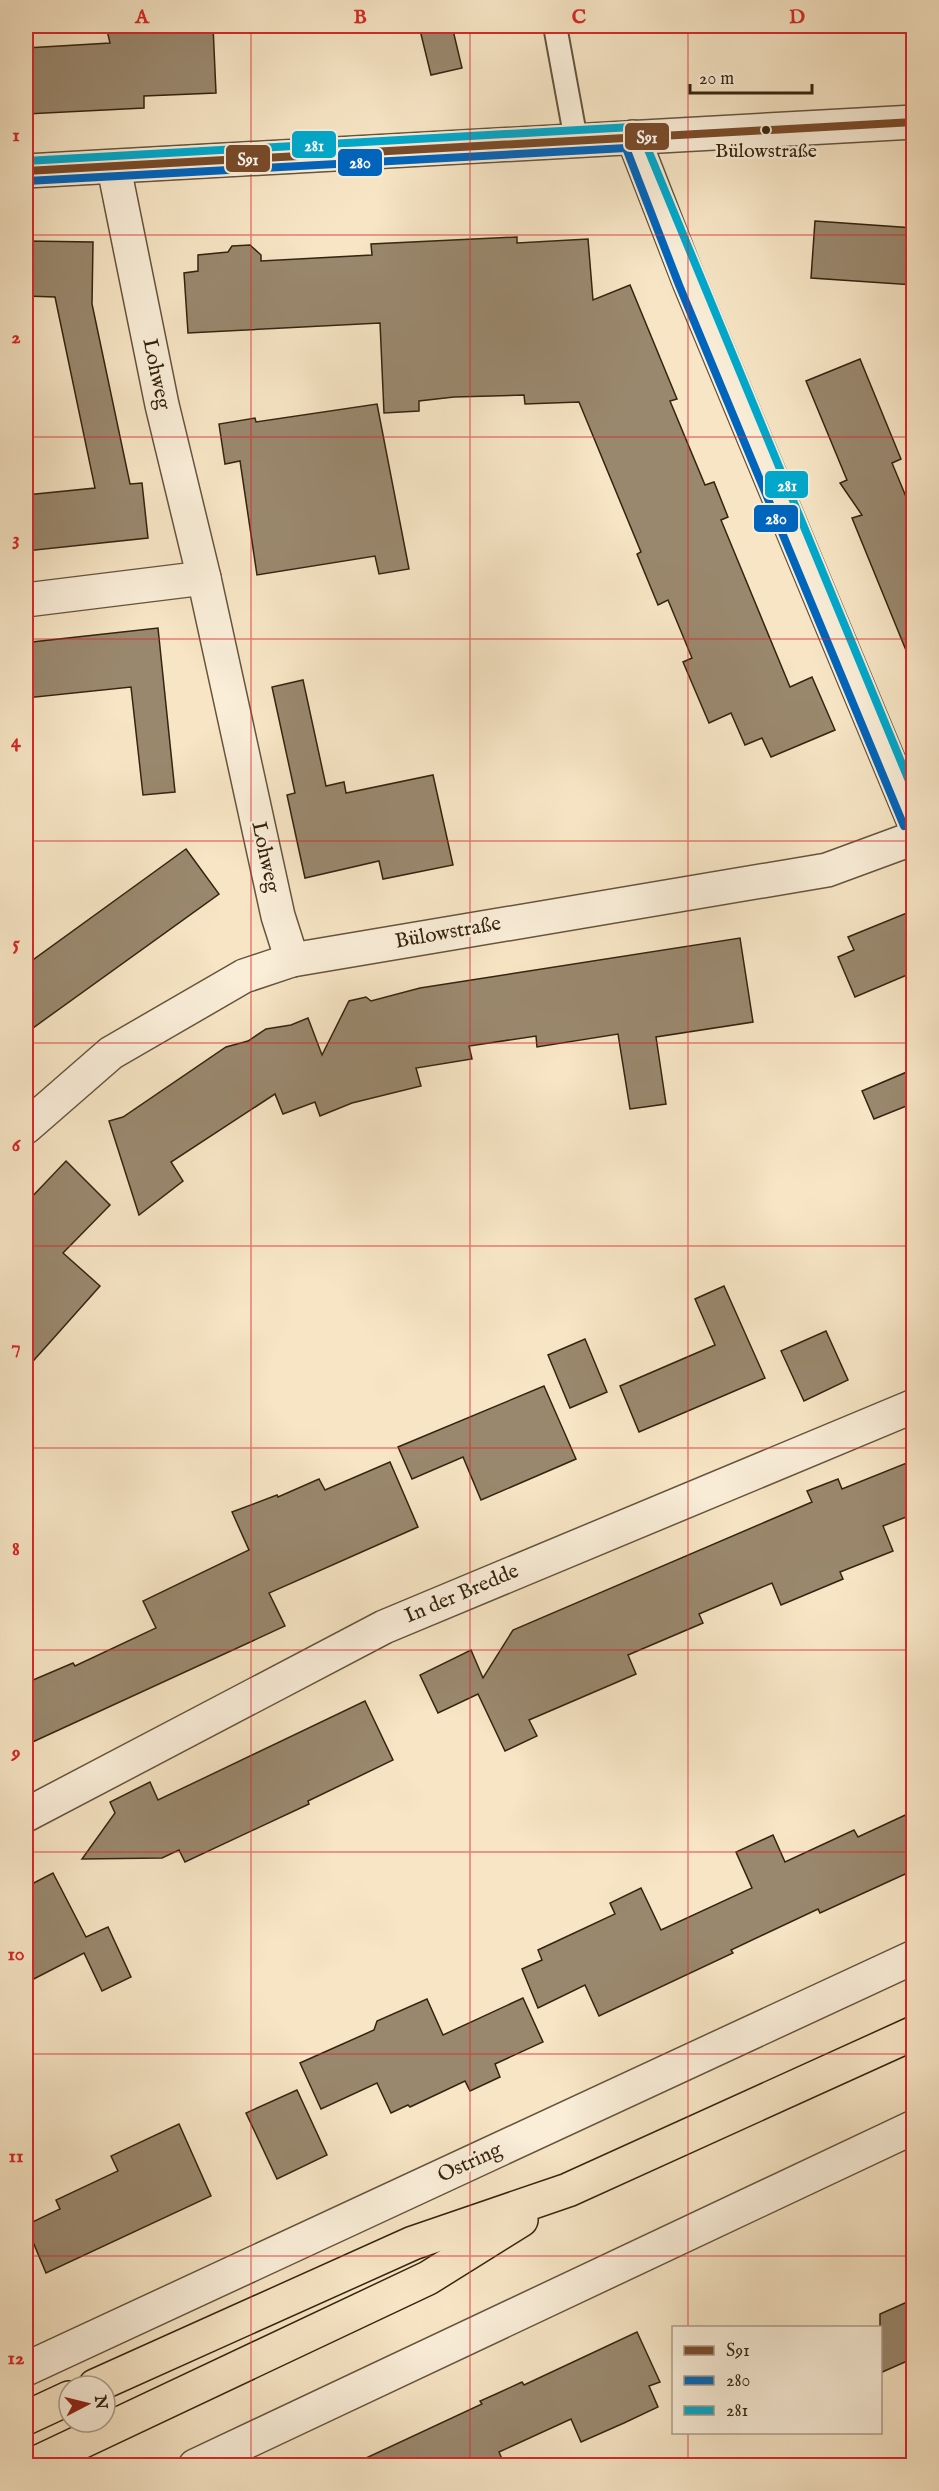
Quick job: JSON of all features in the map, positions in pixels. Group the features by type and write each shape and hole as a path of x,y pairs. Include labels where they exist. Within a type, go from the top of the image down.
{"main road":[{"path":"117,2376 413,2244 568,2190 914,2033"},
{"path":"30,2466 428,2278 568,2190"},
{"path":"26,2418 57,2404"}],"street":[{"path":"26,171 114,168 914,122"},
{"path":"633,137 689,281 914,822"},
{"name":"Lohweg","path":"114,168 162,405 204,578 276,905 292,960"},
{"path":"26,600 204,578"},
{"name":"Bülowstraße","path":"26,1127 111,1053 244,976 292,960 827,870 914,838"},
{"name":"In der Bredde","path":"26,1815 384,1626 914,1406"},
{"name":"Ostring","path":"26,2369 914,1958"},
{"path":"195,2466 914,2127"}],"lane":[{"path":"555,26 576,140"}],"building":[{"path":"106,26 213,26 216,93 144,96 144,108 26,114 26,48 110,43"},
{"path":"419,26 452,26 462,68 431,75"},
{"path":"815,221 914,228 914,285 811,278"},
{"path":"517,237 517,243 588,239 593,300 630,285 677,399 670,401 705,485 714,482 728,517 721,520 790,687 812,677 835,730 771,757 762,738 745,745 731,713 709,723 683,662 692,658 668,600 658,605 637,554 641,552 579,402 525,404 524,395 454,397 419,401 419,411 384,413 380,323 188,333 184,273 198,271 198,255 228,252 232,246 250,245 261,255 261,261 372,255 371,244"},
{"path":"26,241 93,242 92,304 130,484 142,483 148,538 26,551 26,495 95,488 55,297 26,296"},
{"path":"860,359 901,459 892,463 914,516 912,665 852,518 862,515 840,483 847,480 806,381"},
{"path":"377,404 409,569 379,574 375,556 257,575 240,461 225,464 219,424 255,418 256,422"},
{"path":"158,628 175,792 143,795 131,687 26,698 26,652 33,651 32,642"},
{"path":"303,680 326,786 344,782 346,793 433,775 453,865 383,879 379,861 305,878 287,795 295,793 272,687"},
{"path":"186,849 219,894 26,1033 26,965"},
{"path":"914,910 914,972 855,997 838,957 854,950 848,937"},
{"path":"740,938 753,1022 656,1037 666,1104 630,1109 618,1034 537,1047 536,1036 469,1046 472,1059 416,1068 421,1086 352,1103 320,1116 315,1102 283,1114 275,1094 171,1162 183,1181 139,1215 109,1121 123,1117 226,1047 248,1041 266,1029 291,1025 308,1018 322,1055 349,1001 366,997 371,1001 420,988"},
{"path":"914,1069 914,1103 874,1119 862,1091"},
{"path":"66,1161 110,1205 63,1253 100,1286 26,1369 26,1203"},
{"path":"724,1286 765,1378 639,1432 620,1386 715,1345 695,1299"},
{"path":"826,1331 848,1380 804,1401 781,1351"},
{"path":"585,1339 607,1392 570,1408 548,1355"},
{"path":"544,1386 576,1459 481,1500 463,1457 412,1479 398,1447"},
{"path":"914,1460 914,1514 883,1526 893,1551 840,1572 843,1579 781,1605 772,1583 699,1614 703,1623 628,1655 636,1674 529,1720 537,1736 505,1751 478,1694 438,1713 420,1675 471,1650 483,1678 513,1630 812,1502 807,1491 838,1479 842,1489"},
{"path":"390,1462 418,1527 269,1593 285,1626 26,1745 26,1683 73,1663 75,1666 156,1628 143,1601 249,1550 232,1512 277,1495 278,1497 319,1479 325,1490"},
{"path":"365,1701 393,1760 308,1801 309,1804 185,1862 179,1850 162,1858 82,1859 115,1813 110,1802 150,1782 158,1800"},
{"path":"914,1811 914,1870 820,1913 818,1909 731,1950 733,1953 599,2016 585,1985 538,2008 522,1969 542,1960 538,1950 615,1914 610,1903 641,1888 661,1930 752,1888 736,1852 773,1835 785,1862 854,1830 858,1837"},
{"path":"53,1873 86,1937 108,1927 131,1977 102,1991 84,1953 26,1983 26,1887"},
{"path":"523,1998 543,2042 495,2064 500,2077 470,2091 465,2081 410,2107 408,2105 391,2113 377,2083 321,2109 300,2063 374,2030 377,2021 427,1999 443,2035"},
{"path":"297,2090 327,2155 277,2179 246,2113"},
{"path":"179,2124 211,2196 46,2273 26,2225 60,2209 56,2200 118,2171 111,2156"},
{"path":"914,2299 914,2358 882,2372 882,2326 880,2326 880,2314"},
{"path":"637,2332 660,2382 649,2386 658,2407 624,2423 581,2442 571,2419 499,2452 505,2466 349,2466 482,2404 480,2401 522,2382 524,2385"}],"transit line":[{"name":"S91","path":"26,171 914,122"},
{"name":"281","path":"26,161 639,128 914,793"},
{"name":"280","path":"27,181 626,148 679,285 904,826"}],"place":[{"name":"Bülowstraße","path":"766,130"}]}
